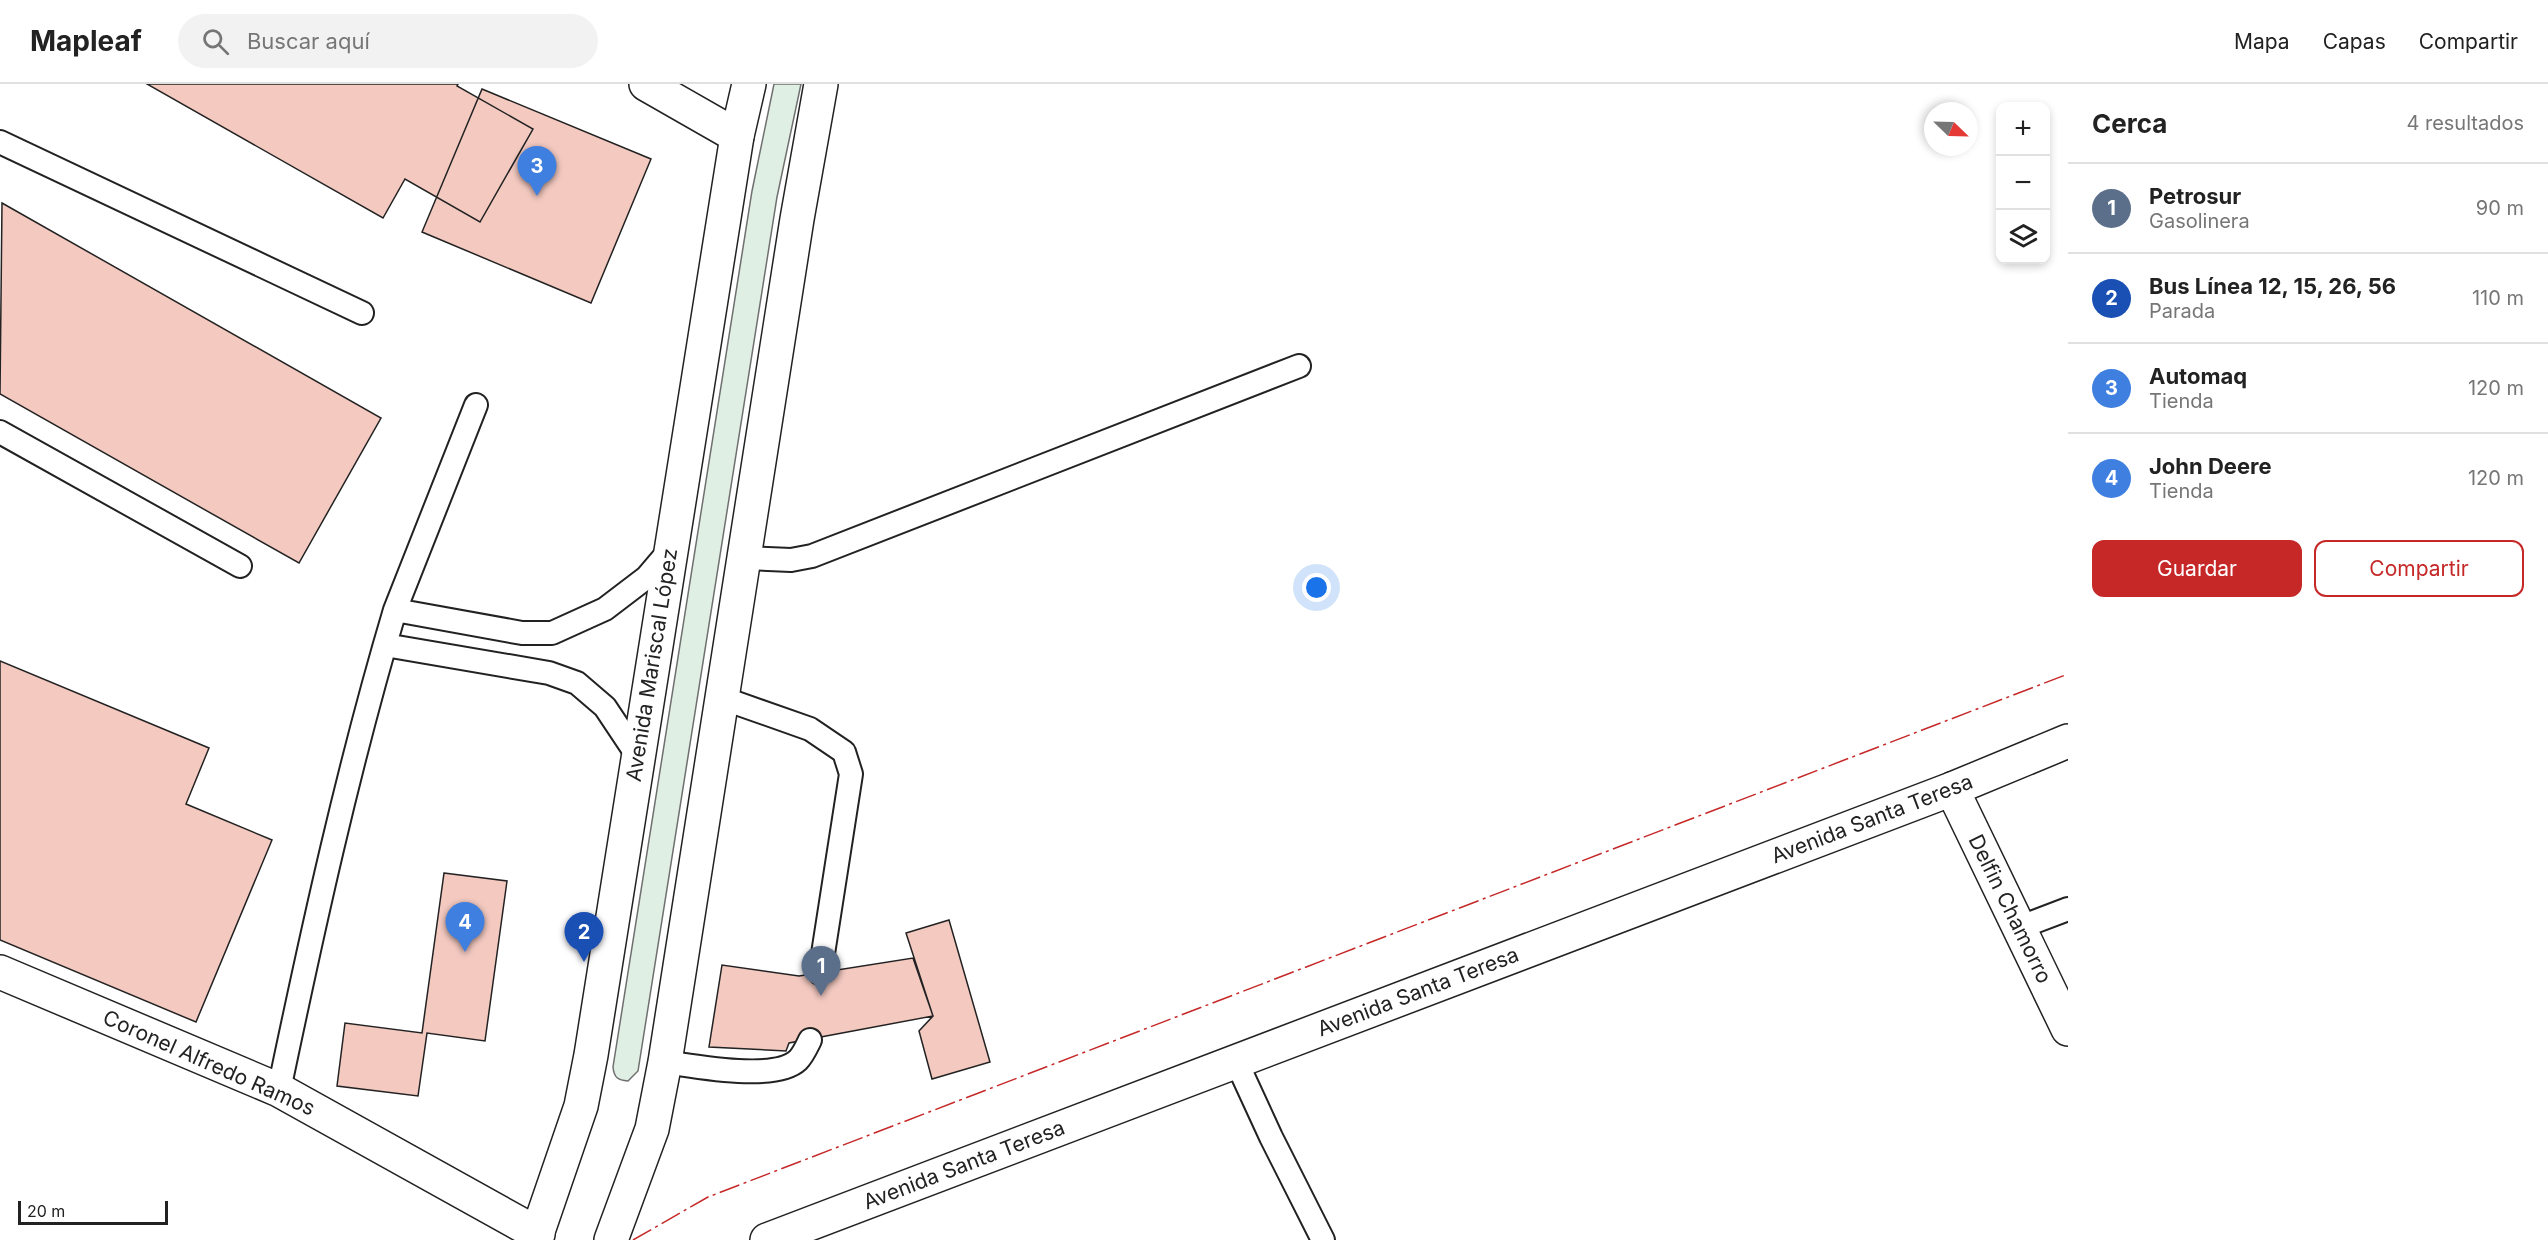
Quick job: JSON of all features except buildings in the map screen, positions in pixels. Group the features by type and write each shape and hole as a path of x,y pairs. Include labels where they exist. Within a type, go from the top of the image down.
{"main road":[{"path":"646,84 737,136"},
{"name":"Avenida Mariscal López","path":"541,1238 581,1106 737,136 749,84"},
{"path":"611,1240 652,1129 665,1062 796,219 821,84"},
{"name":"Avenida Santa Teresa","path":"767,1240 1952,789 2068,741"},
{"name":"Delfin Chamorro","path":"1952,789 2068,1029"},
{"name":"Coronel Alfredo Ramos","path":"0,972 279,1090 541,1238"}],"lane":[{"path":"0,142 362,313"},
{"path":"744,558 791,560 812,556 1299,366"},
{"path":"279,1090 312,930 349,774 395,610 476,405"},
{"path":"0,432 240,566"},
{"path":"395,610 522,633 552,633 605,609 647,577 670,550"},
{"path":"385,645 549,673 577,683 605,707 638,755"},
{"path":"722,698 810,729 844,752 851,774 820,973"},
{"path":"2018,928 2068,909"},
{"path":"665,1062 734,1071 769,1071 798,1060 810,1040"},
{"path":"1236,1061 1270,1137 1323,1240"}],"green space":[{"path":"774,84 801,84 777,197 638,1071 628,1081 625,1081 614,1074 613,1067 752,191"}],"power":[{"path":"633,1240 708,1197 2068,674"}],"place":[{"name":"Automaq","path":"537,196"},
{"name":"John Deere","path":"465,952"},
{"name":"Bus Línea 12, 15, 26, 56","path":"584,962"},
{"name":"Petrosur","path":"821,996"}]}
